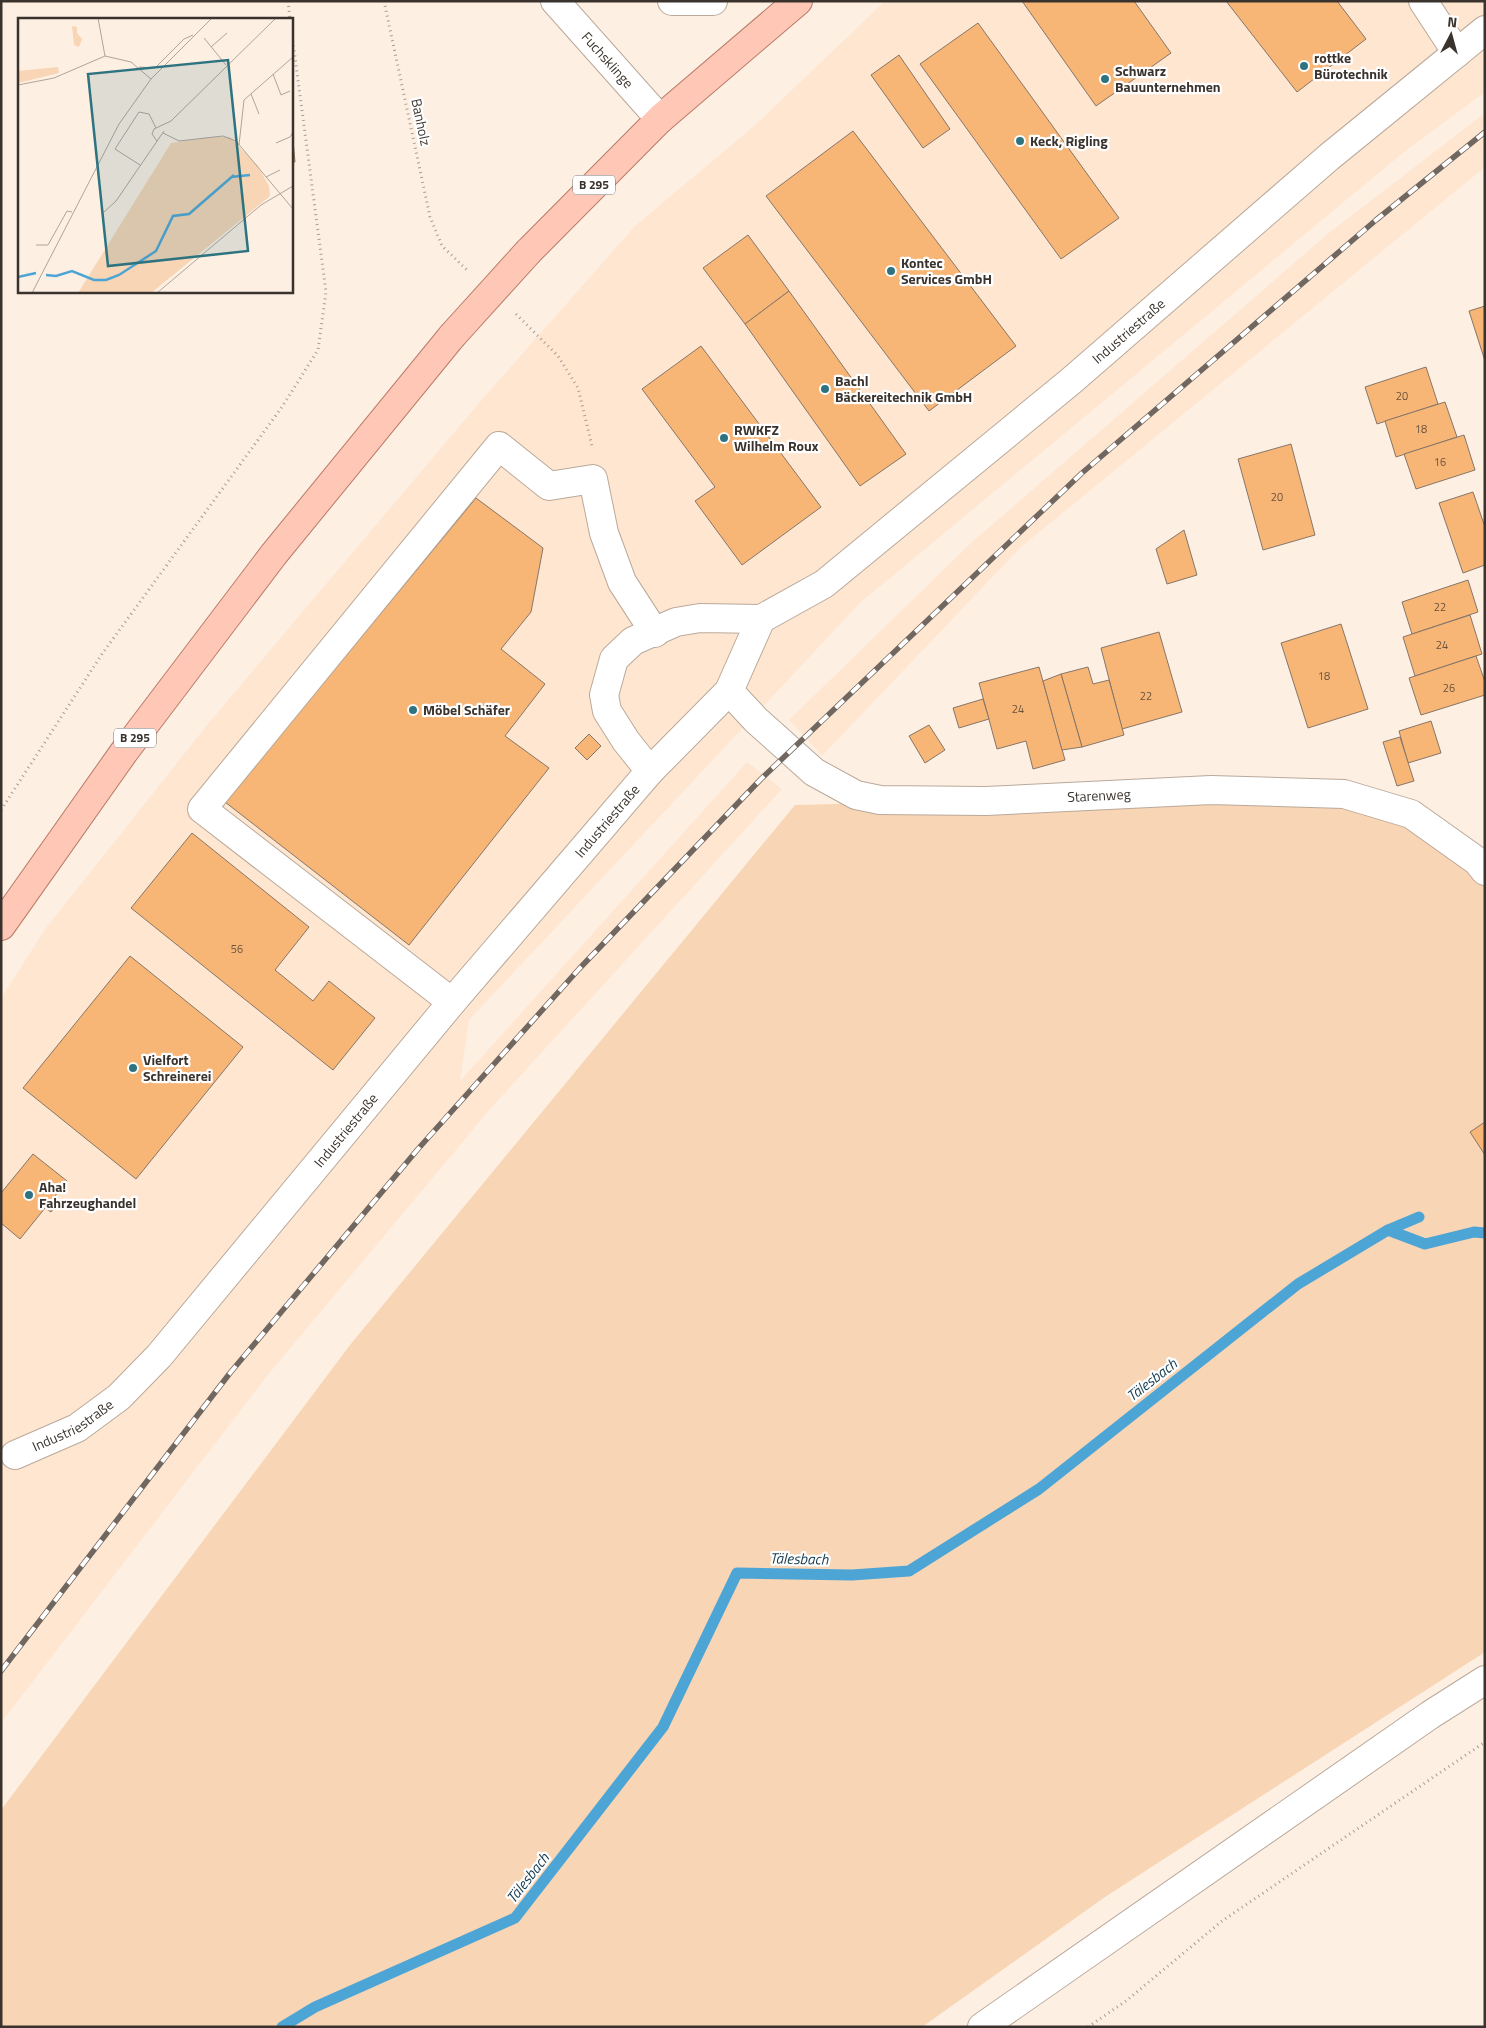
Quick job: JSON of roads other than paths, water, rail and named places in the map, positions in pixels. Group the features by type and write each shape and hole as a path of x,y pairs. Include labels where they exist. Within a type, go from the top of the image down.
{"main road":[{"name":"B 295","path":"1,926 124,752 274,554 452,336 529,250 660,119 798,1"}],"street":[{"name":"Fuchsklinge","path":"555,1 660,119"},
{"path":"672,1 713,1"},
{"path":"1423,1 1457,53"},
{"name":"Industriestraße","path":"650,771 626,742 607,711 604,695 614,659 633,641 676,622 700,618 761,619 832,577 1071,381 1329,157 1485,30"},
{"path":"452,1002 202,809 499,446 549,486 593,479 604,533 622,582 655,632"},
{"name":"Industriestraße","path":"15,1455 77,1428 118,1397 159,1356 452,1002 650,771 729,691 761,619"},
{"name":"Starenweg","path":"729,691 756,720 814,772 856,795 880,800 986,801 1211,790 1344,794 1411,814 1478,861 1485,871"},
{"path":"982,2027 1430,1715 1485,1680"}],"waterway":[{"name":"Tälesbach","path":"282,2027 315,2007 515,1918 663,1727 737,1573 852,1575 909,1571 1039,1489 1298,1284 1388,1230 1419,1217"},
{"path":"1388,1230 1425,1244 1474,1232 1485,1233"}],"railway":[{"path":"1,1671 230,1373 418,1149 579,969 761,779 1082,473 1376,220 1485,132"}],"place":[{"name":"rottke Bürotechnik","path":"1304,66"},
{"name":"Schwarz Bauunternehmen","path":"1105,79"},
{"name":"Keck, Rigling","path":"1020,141"},
{"name":"Kontec Services GmbH","path":"891,271"},
{"name":"Bachl Bäckereitechnik GmbH","path":"825,389"},
{"name":"RWKFZ Wilhelm Roux","path":"724,438"},
{"name":"Möbel Schäfer","path":"413,710"},
{"name":"Vielfort Schreinerei","path":"133,1068"},
{"name":"Aha! Fahrzeughandel","path":"29,1195"}]}
